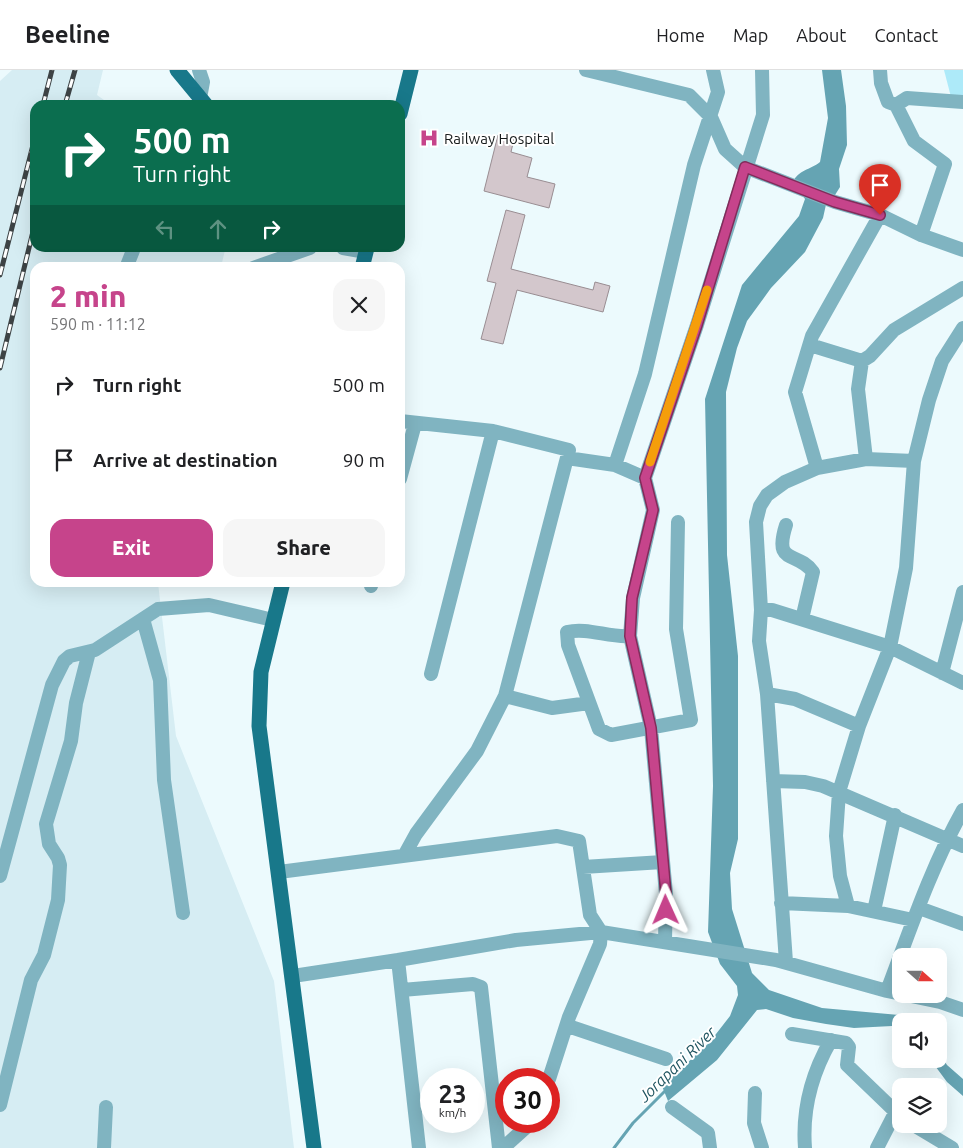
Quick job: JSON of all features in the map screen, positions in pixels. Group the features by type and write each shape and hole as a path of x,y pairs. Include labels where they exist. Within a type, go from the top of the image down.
{"main road":[{"path":"176,70 202,100"},
{"path":"404,100 411,70"},
{"path":"282,587 261,672 258,717 314,1148"}],"street":[{"path":"199,70 203,82 203,100"},
{"path":"586,70 616,74 689,95 711,117 725,149 745,167 835,202 880,215 921,235 963,250"},
{"path":"615,465 645,374 694,165 718,92 713,70"},
{"path":"665,941 666,894 651,728 630,636 632,598 653,510 645,478 697,325 745,167 763,115 762,70"},
{"path":"880,70 881,83 888,102 896,105 914,141 945,164 921,235"},
{"path":"896,105 907,98 963,102"},
{"path":"817,468 795,392 812,336 880,215"},
{"path":"270,262 299,252"},
{"path":"810,345 862,361 870,356 894,330 963,288"},
{"path":"848,906 840,876 836,836 839,792 859,726 890,647 906,568 914,460 929,400 942,361 963,328"},
{"path":"862,361 858,388 866,459"},
{"path":"405,422 493,431 569,450 505,696 477,751 416,834 405,854"},
{"path":"405,461 415,424"},
{"path":"431,674 493,431"},
{"path":"567,458 615,465 645,478"},
{"path":"781,961 781,902 773,781 767,694 759,641 761,610 756,522 760,506 767,495 785,482 817,468 866,459 914,460"},
{"path":"630,636 620,637 576,630 567,632 568,645 599,729 611,735 691,720 676,629 678,522"},
{"path":"786,525 782,539 784,552 813,572 802,620"},
{"path":"942,673 963,592"},
{"path":"0,876 52,685 58,668 70,656 89,652 158,609 209,605 273,620"},
{"path":"761,610 772,610 890,647 963,683"},
{"path":"143,619 160,680 164,780 183,913"},
{"path":"0,1105 30,980 44,955 58,900 60,865 49,844 46,824 71,741 76,703 89,652"},
{"path":"767,694 795,699 859,726"},
{"path":"505,696 552,708 589,702"},
{"path":"773,781 805,782 839,792 963,846"},
{"path":"888,991 916,914 947,840 963,810"},
{"path":"874,912 895,815"},
{"path":"279,872 405,854 557,836 579,841 590,915 601,932 600,944 569,1017 568,1026 553,1068"},
{"path":"583,867 663,862"},
{"path":"781,902 848,906 874,912 916,914 963,924"},
{"path":"293,976 516,940 601,932 700,946 781,961 888,991 940,1002 963,1010"},
{"path":"398,960 419,1148"},
{"path":"402,990 473,984 482,987 498,1148"},
{"path":"568,1026 666,1060"},
{"path":"792,1034 846,1043 849,1047 847,1065 892,1109"},
{"path":"805,1148 804,1134 812,1081 817,1065 831,1040"},
{"path":"754,1092 754,1123 762,1148"},
{"path":"104,1148 106,1107"},
{"path":"672,1107 708,1133 710,1148"},
{"path":"877,1148 892,1124"},
{"path":"503,1148 519,1133"},
{"path":"927,1133 952,1148"}],"shaded area":[{"path":"12,70 103,70 97,95 104,100 30,100 30,252 225,252 222,262 30,262 30,587 158,587 176,736 274,981 294,1148 0,1148 0,81"},
{"path":"822,70 841,70 846,106 847,145 839,169 840,187 835,195 827,200 823,218 805,252 771,288 747,321 737,348 726,392 727,555 738,656 738,839 730,873 732,909 752,973 769,990 822,1008 892,1014 892,1026 854,1028 793,1018 766,1009 757,1010 717,1060 668,1101 662,1086 709,1043 730,1016 738,995 737,986 720,964 708,932 713,786 705,399 742,285 799,216 805,199 793,182 798,175 820,162 828,118"},
{"path":"944,70 963,70 963,96 951,97"},
{"path":"947,1065 963,1079 963,1096 947,1082 947,1078 944,1078 937,1068 947,1068"}],"building":[{"path":"498,135 514,139 511,152 532,158 527,177 555,184 549,208 484,191"},
{"path":"506,210 525,215 511,269 593,290 595,282 610,286 603,312 517,290 503,344 481,339 496,283 487,281"}],"waterway":[{"name":"Jorapani River","path":"614,1148 633,1123 667,1089"}],"railway":[{"path":"44,100 52,70"},
{"path":"66,100 75,70"},
{"path":"0,275 30,157"},
{"path":"0,368 30,244"}],"slow traffic":[{"path":"650,462 697,325 707,290"}],"place":[{"name":"Railway Hospital","path":"429,138"}],"route":[{"path":"666,910 651,728 630,636 632,598 653,510 645,478 697,325 745,167 835,202 880,215"}]}
